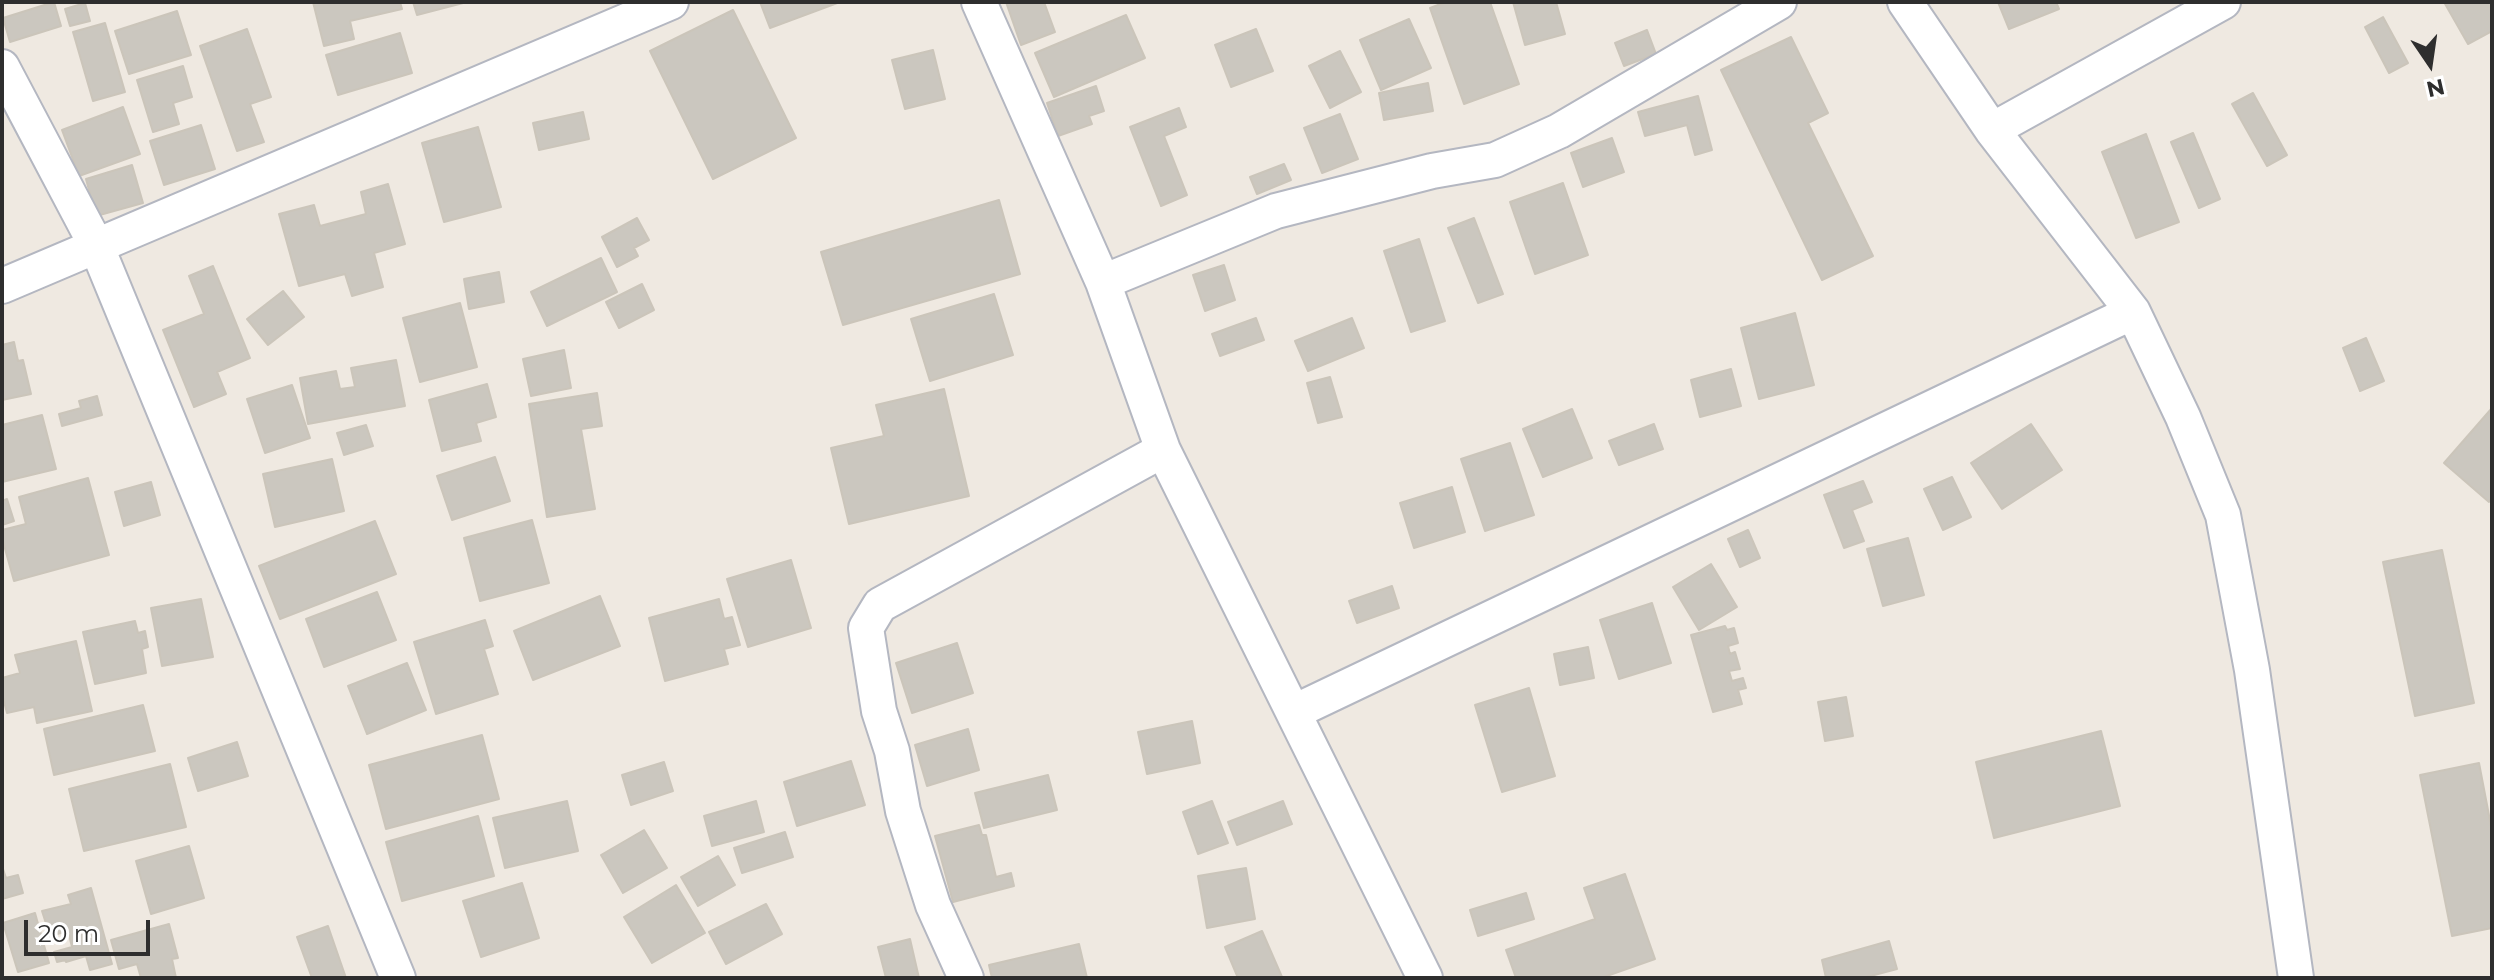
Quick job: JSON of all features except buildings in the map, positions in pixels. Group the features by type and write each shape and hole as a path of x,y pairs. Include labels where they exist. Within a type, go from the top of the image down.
{"street":[{"path":"2,286 671,2"},
{"path":"979,2 1103,282 1163,450 1425,978"},
{"path":"1103,282 1276,211 1432,171 1495,160 1559,131 1779,2"},
{"path":"1905,2 1992,130 2133,312 2183,417 2223,515 2252,670 2296,978"},
{"path":"1992,130 2223,2"},
{"path":"2,67 96,245 398,978"},
{"path":"1294,712 2133,312"},
{"path":"966,978 933,905 903,811 892,751 879,711 866,628 880,605 1163,450"}]}
